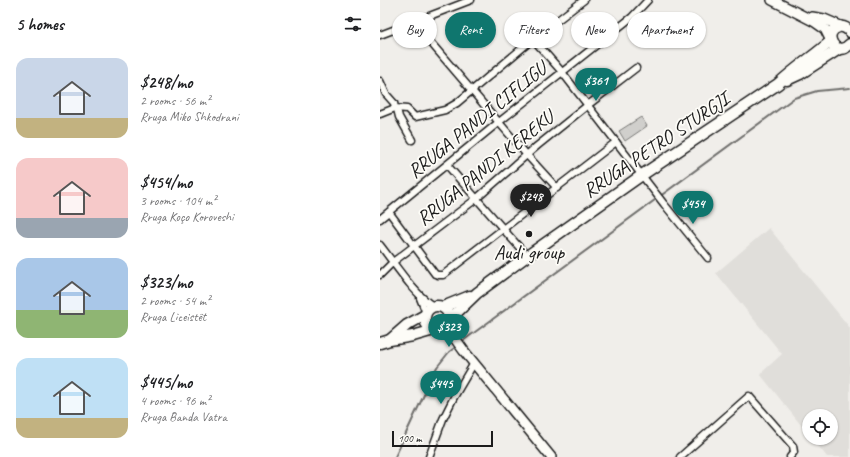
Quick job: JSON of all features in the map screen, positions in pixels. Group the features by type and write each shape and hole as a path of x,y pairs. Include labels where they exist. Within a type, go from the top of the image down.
{"main road":[{"name":"RRUGA PETRO STURGJI","path":"448,326 477,293 526,256 642,175 778,84 796,68 820,51 830,40 831,34 835,29 839,27 849,30"},
{"path":"830,40 833,45 839,49"},
{"name":"RRUGA PETRO STURGJI","path":"778,84 800,74 839,49 846,48 850,44"},
{"name":"RRUGA PETRO STURGJI","path":"390,340 407,325 432,310 477,293"},
{"path":"380,343 439,330 448,326 448,312 432,310 426,324 434,330"}],"street":[{"path":"437,14 471,0"},
{"path":"563,16 584,0"},
{"name":"RRUGA PANDI CIFLIGU","path":"380,219 499,122 632,17 648,0"},
{"path":"772,0 803,14 825,29 830,40"},
{"path":"803,14 824,19 849,30"},
{"path":"380,35 392,31"},
{"path":"435,48 557,188"},
{"path":"380,114 402,107 407,109 414,117 445,110 472,91 522,48"},
{"path":"541,48 562,72 664,204 708,258"},
{"name":"RRUGA PANDI KEREKU","path":"380,276 393,262 476,199 526,154 636,68"},
{"path":"380,82 386,94 394,103 399,117 412,140"},
{"path":"389,212 435,274 443,275 616,142"},
{"path":"447,165 526,256"},
{"path":"380,245 423,303 432,310"},
{"path":"417,293 432,310"},
{"path":"448,326 464,351 551,457"},
{"path":"430,457 454,397 474,362"},
{"path":"680,457 749,396 792,446 794,452 790,457"}],"shaded area":[{"path":"641,117 647,126 625,141 619,131"},
{"path":"769,228 850,328 850,457 827,457 818,445 838,445 838,409 802,409 802,426 760,374 782,354 716,273"}],"waterway":[{"path":"460,343 794,98 817,91 850,88"},
{"path":"395,457 437,367 449,352 457,346"}],"place":[{"name":"Audi group","path":"529,234"}]}
